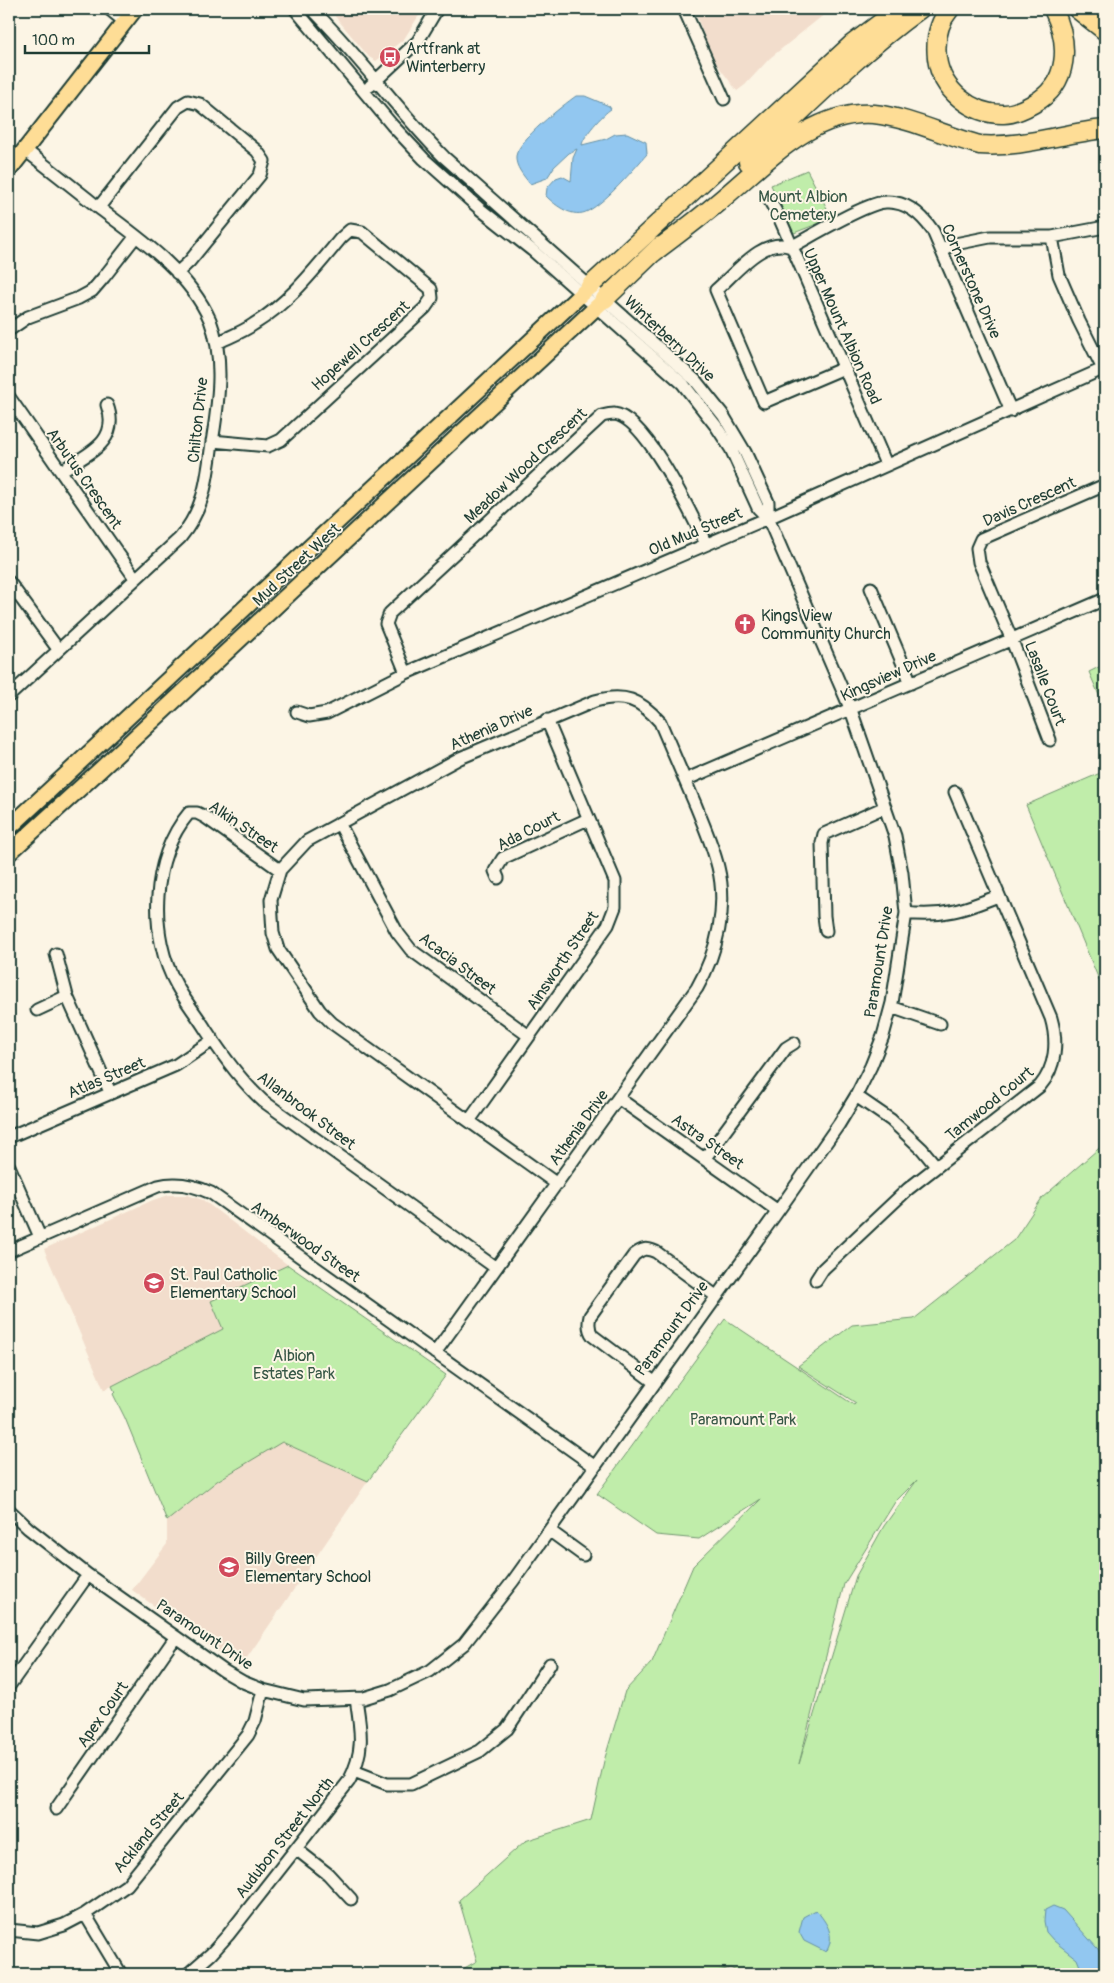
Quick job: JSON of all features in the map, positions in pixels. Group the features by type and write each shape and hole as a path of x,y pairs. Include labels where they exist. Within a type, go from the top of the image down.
{"highway":[{"path":"586,290 851,46 899,9"},
{"path":"601,303 853,62 920,9"},
{"path":"950,9 942,21 936,45 942,76 950,89 969,105 985,112 1005,114 1018,111 1042,99 1059,78 1063,67 1064,41 1061,24 1053,9"},
{"path":"1077,9 1105,31"},
{"path":"653,253 715,205 798,136 835,120 854,115 873,114 896,119 973,143 992,146 1012,145 1105,129"}],"main road":[{"path":"9,170 135,9"},
{"name":"Mud Street West","path":"9,828 586,290"},
{"name":"Mud Street West","path":"9,853 601,303"}],"street":[{"path":"109,9 125,22"},
{"name":"Winterberry Drive","path":"295,9 392,125 424,159 480,209 586,290"},
{"name":"Winterberry Drive","path":"312,9 420,133 444,157 586,290 675,360 695,380 714,403 745,452 768,502 768,518"},
{"path":"365,91 418,41 437,9"},
{"path":"684,9 724,98"},
{"path":"99,207 178,107 188,101 200,104 257,151 264,161 260,175 189,262 177,273"},
{"name":"Chilton Drive","path":"9,696 180,538 197,513 205,492 219,382 216,343 210,320 196,295 177,273 136,236 25,150"},
{"name":"Upper Mount Albion Road","path":"770,201 780,219 886,464"},
{"name":"Cornerstone Drive","path":"791,247 864,208 885,202 912,209 925,219 942,249 1011,411"},
{"path":"942,249 990,237 1052,237 1105,227"},
{"name":"Hopewell Crescent","path":"212,441 268,446 281,440 425,308 432,298 431,289 362,232 350,230 294,293 274,310 254,325 216,343"},
{"path":"9,330 28,317 79,298 92,291 136,236"},
{"path":"1052,237 1059,275 1104,369"},
{"path":"791,247 772,245 761,250 716,290 764,402 844,368"},
{"name":"Old Mud Street","path":"297,712 309,716 327,713 406,673 768,518 886,464 1104,369"},
{"name":"Arbutus Crescent","path":"9,397 135,578"},
{"path":"61,471 102,444 110,432 111,417 107,405"},
{"name":"Meadow Wood Crescent","path":"406,673 386,624 390,613 602,416 615,414 627,420 647,441 659,456 670,475 706,544"},
{"name":"Davis Crescent","path":"1012,638 979,562 977,548 981,539 1105,485"},
{"name":"Paramount Drive","path":"9,1510 28,1528 88,1575 175,1638 224,1671 243,1682 263,1690 304,1700 356,1699 390,1690 430,1671 464,1644 550,1531 594,1466 778,1211 856,1096 883,1036 891,1007 906,914 904,888 895,836 851,710 768,518"},
{"path":"9,582 58,649"},
{"path":"871,588 911,683"},
{"name":"Kingsview Drive","path":"685,780 1105,599"},
{"name":"Lasalle Court","path":"1012,638 1050,740"},
{"name":"Athenia Drive","path":"435,1353 557,1184 697,988 704,976 717,939 721,892 718,868 709,838 660,722 649,709 635,700 619,697 609,697 547,720 460,758 307,840 280,870 271,900 274,933 278,948 320,1011 332,1023 557,1184"},
{"name":"Ainsworth Street","path":"469,1121 608,926 614,911 615,881 547,720"},
{"name":"Tamwood Court","path":"816,1280 824,1269 901,1195 1040,1086 1048,1075 1053,1061 1056,1040 1050,1018 955,792"},
{"path":"826,931 822,843 824,834 885,807"},
{"name":"Alkin Street","path":"189,813 197,813 204,817 280,870"},
{"name":"Allanbrook Street","path":"189,813 182,822 165,855 158,903 160,931 164,953 176,985 213,1040 243,1081 263,1101 496,1268"},
{"name":"Ada Court","path":"498,878 494,871 503,858 588,819"},
{"name":"Acacia Street","path":"339,823 397,932 411,950 529,1036"},
{"path":"906,914 932,914 961,910 998,896"},
{"path":"56,954 67,996 110,1092"},
{"path":"37,1010 67,996"},
{"path":"891,1007 940,1024"},
{"name":"Atlas Street","path":"9,1137 176,1065 213,1040"},
{"path":"704,1158 786,1048 794,1042"},
{"path":"856,1096 891,1120 922,1149 936,1166"},
{"name":"Astra Street","path":"618,1098 778,1211"},
{"path":"9,1166 40,1237"},
{"name":"Amberwood Street","path":"9,1251 158,1186 182,1184 200,1188 211,1193 594,1466"},
{"path":"654,1382 590,1333 588,1323 590,1316 629,1262 641,1249 646,1248 656,1252 716,1296"},
{"path":"550,1531 583,1555"},
{"path":"9,1686 88,1575"},
{"name":"Apex Court","path":"56,1809 175,1638"},
{"path":"354,1771 387,1784 411,1784 480,1751 507,1729 550,1664"},
{"name":"Ackland Street","path":"9,1930 38,1933 64,1925 114,1895 135,1877 243,1741 255,1721 263,1690"},
{"name":"Audubon Street North","path":"188,1974 216,1948 349,1781 354,1771 361,1745 356,1699"},
{"path":"296,1849 328,1874 351,1899"},
{"path":"85,1914 121,1974"}],"shaded area":[{"path":"329,9 423,9 404,39 376,61 369,57"},
{"path":"694,9 831,9 770,58 737,91 713,59"},
{"name":"St. Paul Catholic Elementary School","path":"169,1195 187,1195 203,1200 288,1265 211,1301 224,1329 104,1390 44,1249 153,1200"},
{"name":"Billy Green Elementary School","path":"282,1441 368,1481 240,1668 132,1590 167,1544 167,1521 217,1481"}],"green space":[{"name":"Mount Albion Cemetery","path":"807,170 832,218 794,233 771,185"},
{"path":"1105,664 1105,709 1089,672"},
{"path":"1105,771 1105,994 1026,805"},
{"name":"Paramount Park","path":"1105,1143 1105,1311 1100,1318 1105,1315 1105,1974 743,1974 730,1968 716,1972 716,1974 454,1974 477,1961 459,1900 525,1841 591,1820 604,1761 625,1691 652,1662 693,1566 761,1499 699,1539 656,1535 597,1494 725,1319 854,1405 856,1403 798,1366 852,1325 914,1319 1014,1240 1042,1198","holes":["917,1480 884,1526 856,1576 799,1764 844,1584 895,1502"]},
{"name":"Albion Estates Park","path":"288,1265 446,1375 368,1481 282,1442 217,1481 167,1521 125,1418 113,1394 115,1392 112,1386 223,1329 211,1301"}],"water":[{"path":"576,96 585,96 609,106 611,109 594,126 582,145 606,139 615,134 627,133 646,142 647,154 603,200 582,213 565,210 546,196 547,188 556,178 562,176 571,181 573,158 577,149 569,153 554,167 547,178 530,184 518,168 516,160 516,156 524,141 551,115"},
{"path":"1053,1906 1063,1910 1105,1957 1105,1974 1083,1974 1077,1959 1054,1941 1046,1932 1045,1910"},
{"path":"816,1910 829,1930 830,1941 826,1952 804,1941 799,1932 803,1917"}],"place":[{"name":"Artfrank at Winterberry","path":"390,57"},
{"name":"Kings View Community Church","path":"745,624"},
{"name":"St. Paul Catholic Elementary School","path":"154,1283"},
{"name":"Billy Green Elementary School","path":"229,1567"}]}
